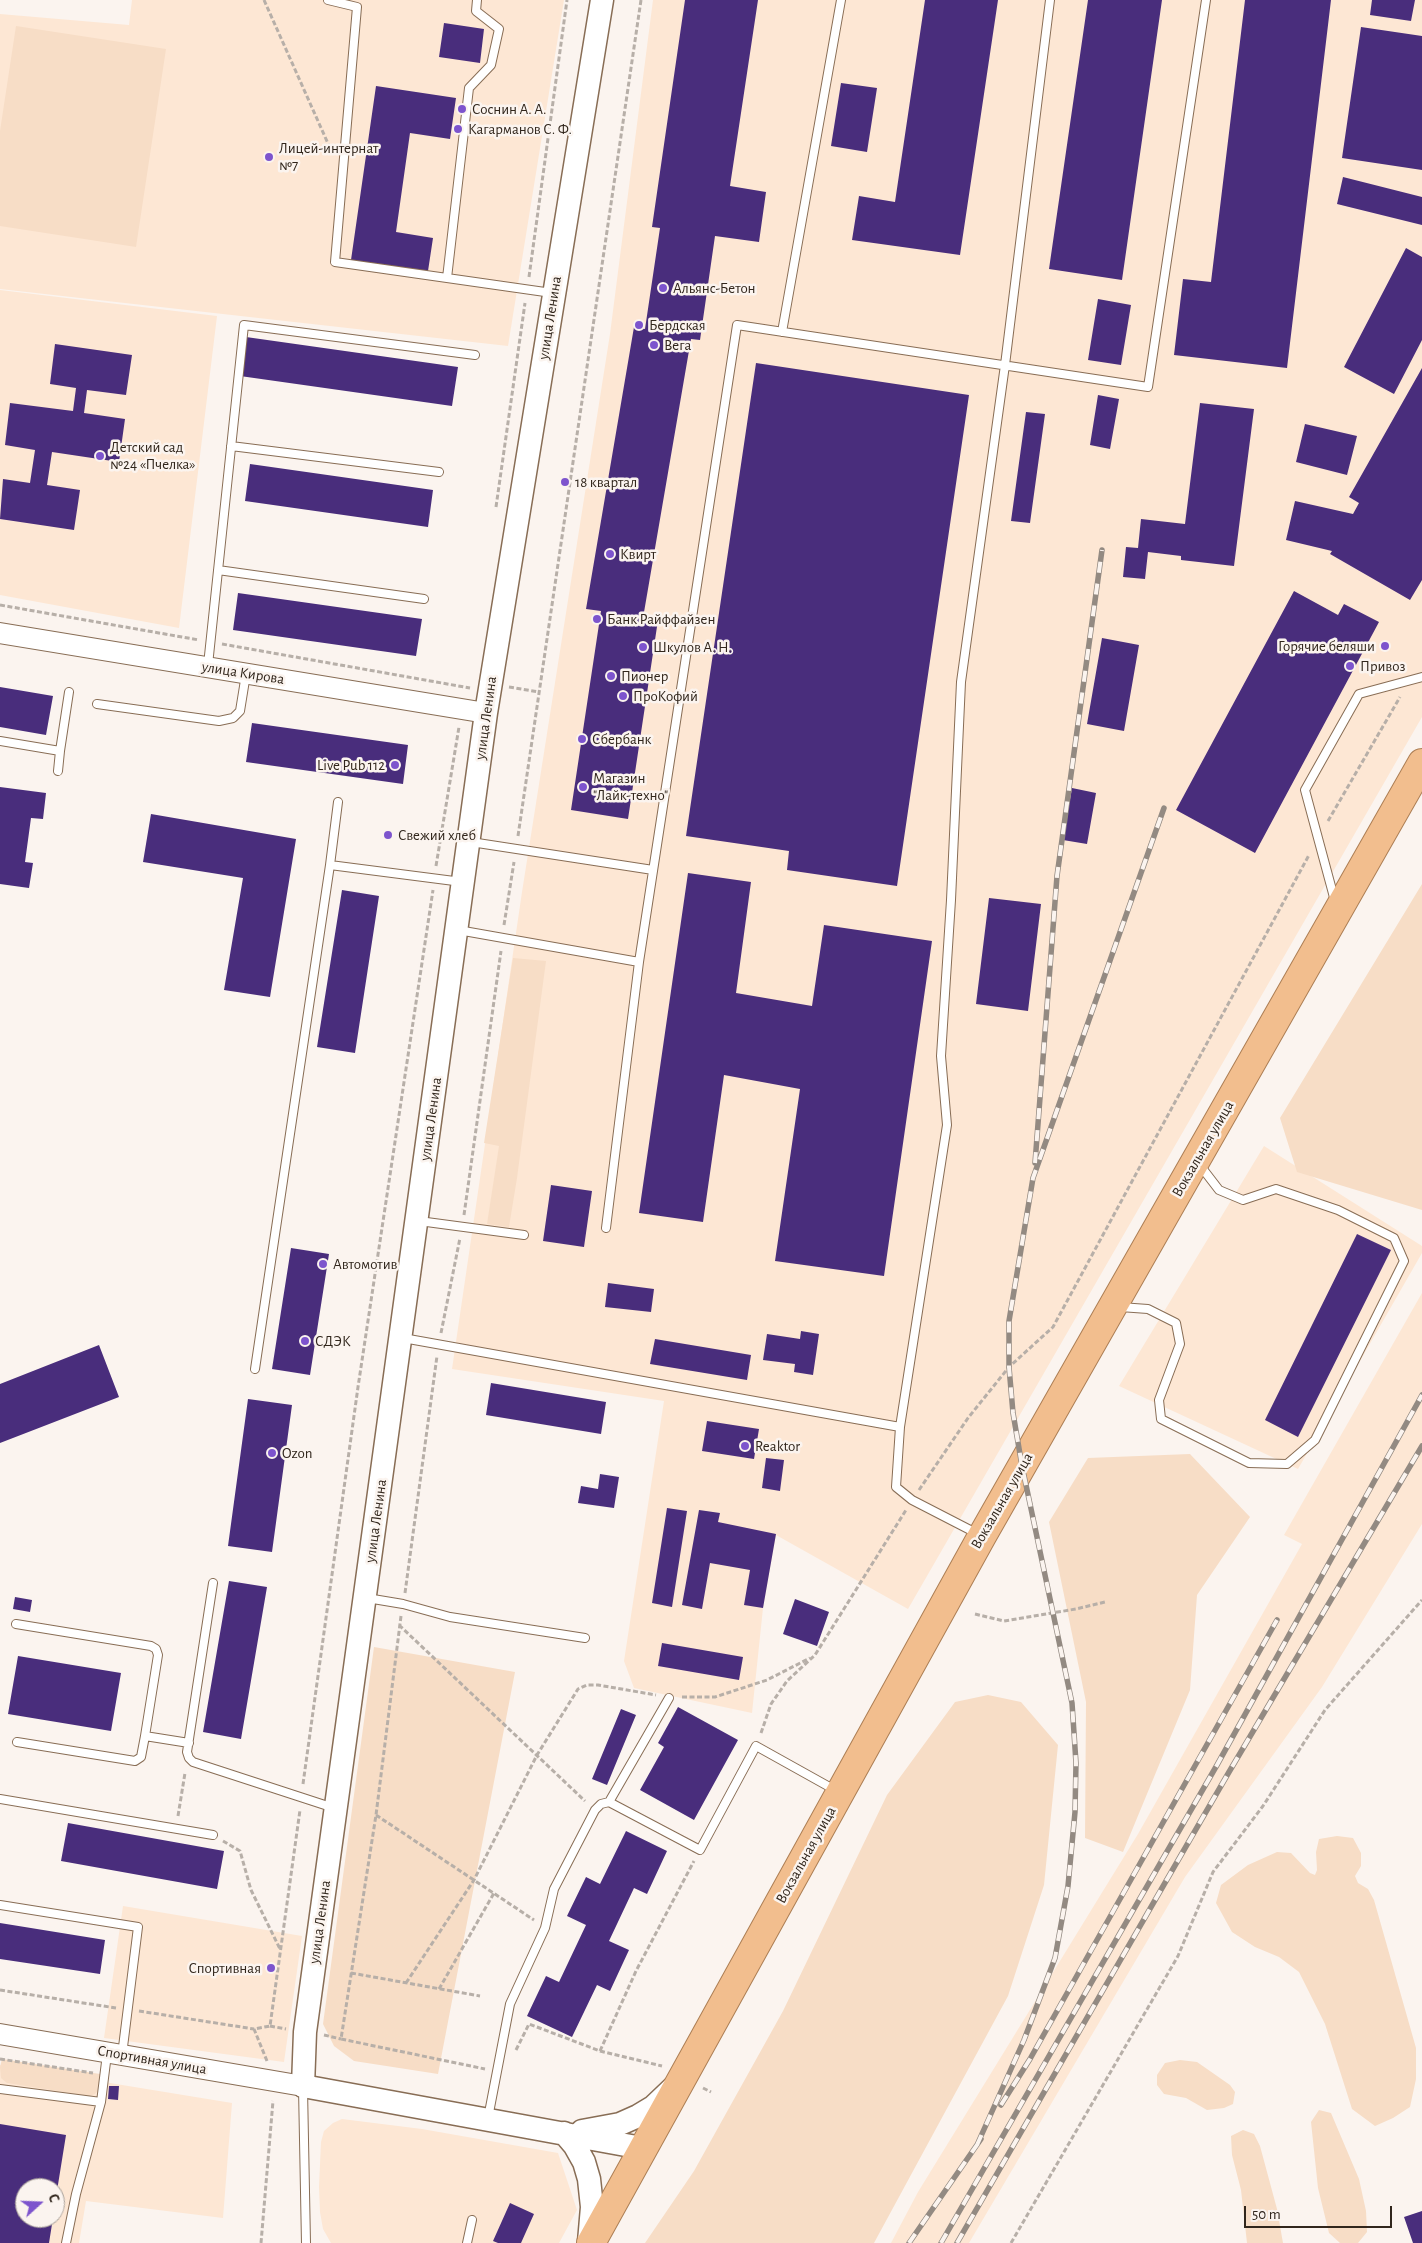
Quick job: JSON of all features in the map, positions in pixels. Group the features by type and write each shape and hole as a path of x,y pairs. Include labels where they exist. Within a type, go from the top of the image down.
{"highway":[{"name":"Вокзальная улица","path":"590,2243 982,1536 1422,763"}],"main road":[{"name":"улица Ленина","path":"303,2086 305,2032 458,930 486,713 602,0"},
{"path":"564,2133 620,2124 653,2106 680,2080"},
{"path":"303,2086 642,2148"},
{"path":"564,2133 575,2146 584,2162 589,2179 592,2208 590,2243"}],"street":[{"name":"улица Кирова","path":"0,633 486,713"},
{"name":"Спортивная улица","path":"0,2034 303,2086"}],"lane":[{"path":"328,0 357,7 334,262 554,293"},
{"path":"447,278 469,88 491,65 499,29 476,11 477,0"},
{"path":"782,332 840,0"},
{"path":"982,1536 912,1500 896,1487 900,1427 948,1125 941,1056 951,900 961,682 1005,365 1050,0"},
{"path":"606,1228 639,962 737,325 1148,386 1206,0"},
{"path":"208,667 244,325 475,355"},
{"path":"231,446 439,472"},
{"path":"218,570 424,599"},
{"path":"97,704 219,721 234,718 240,711 246,674"},
{"path":"1338,911 1317,840 1305,790 1358,694 1422,677"},
{"path":"58,771 69,692"},
{"path":"0,742 60,751"},
{"path":"255,1368 338,802"},
{"path":"469,842 653,870"},
{"path":"330,865 464,882"},
{"path":"458,930 639,962"},
{"path":"1113,1306 1148,1308 1176,1323 1180,1344 1159,1400 1161,1419 1249,1463 1287,1464 1315,1440 1404,1261 1394,1238 1338,1210 1276,1189 1243,1200 1219,1190 1196,1161"},
{"path":"417,1221 524,1235"},
{"path":"401,1338 900,1427"},
{"path":"213,1584 189,1743 189,1758 193,1762 336,1809"},
{"path":"365,1598 403,1604 450,1617 585,1638"},
{"path":"16,1624 151,1646 156,1649 158,1655 141,1757 135,1762 17,1742"},
{"path":"609,1802 669,1698"},
{"path":"145,1736 189,1743"},
{"path":"487,2120 510,2004 544,1928 554,1889 595,1810 601,1804 609,1802 700,1850 756,1746 840,1793"},
{"path":"0,1799 213,1835"},
{"path":"0,1905 138,1927 115,2054 105,2074 101,2102 76,2194 66,2243"},
{"name":"улица Ленина","path":"303,2086 306,2243"},
{"path":"0,2090 101,2102"},
{"path":"467,2243 472,2220"}],"path":[{"path":"264,0 342,174"},
{"path":"641,0 502,937 462,1227 439,1345 399,1625 376,1816 341,2038 504,2073 529,2024 600,2051 661,2066 680,2080 711,2092"},
{"path":"756,1746 771,1704 787,1681 815,1655 912,1500 968,1418 1010,1367 1053,1327 1317,840 1410,680"},
{"path":"261,2243 274,2080 254,2029 270,2026 360,1377 462,709 471,688"},
{"path":"1011,2243 1178,1956 1214,1872 1263,1806 1325,1710 1422,1600"},
{"path":"975,1614 1004,1621 1076,1609 1105,1602"},
{"path":"399,1625 595,1810"},
{"path":"406,1983 474,1880 537,1755 578,1690 588,1685 669,1698 715,1697 767,1680 815,1655"},
{"path":"176,1828 184,1774 189,1758"},
{"path":"376,1816 544,1928"},
{"path":"213,1835 240,1851 251,1890 280,1949"},
{"path":"600,2051 636,1970 700,1850"},
{"path":"439,1989 494,1893"},
{"path":"351,1973 480,1996"},
{"path":"0,2059 105,2074"}],"shaded area":[{"name":"Лицей-интернат №7","path":"132,0 564,0 508,346 0,289 0,14 129,25"},
{"path":"653,0 1422,0 1422,717 908,1609 776,1535 763,1608 752,1713 634,1688 624,1661 664,1401 452,1369 522,892 610,334"},
{"path":"16,26 166,49 136,247 0,226 0,131"},
{"name":"Детский сад №24 «Пчелка»","path":"0,290 217,316 179,628 0,595"},
{"path":"1422,884 1422,1210 1297,1172 1280,1118"},
{"path":"513,958 546,961 509,1227 487,1224 499,1146 484,1143"},
{"path":"1264,1146 1422,1246 1422,1253 1298,1469 1119,1386"},
{"path":"1422,1293 1422,1524 1322,1687 1185,1877 969,2243 891,2243 918,2192 1138,1834 1302,1544 1284,1535"},
{"path":"1190,1454 1250,1517 1197,1595 1190,1690 1123,1852 1085,1838 1086,1702 1049,1522 1088,1458"},
{"path":"374,1647 515,1672 438,2074 354,2061 334,2046 323,2024"},
{"path":"988,1695 1021,1702 1058,1745 1044,1885 1008,1996 874,2243 645,2243 694,2171 783,2011 887,1795 955,1702"},
{"path":"1337,1836 1353,1838 1361,1853 1361,1866 1355,1876 1358,1883 1368,1889 1374,1900 1416,2048 1416,2079 1410,2107 1393,2118 1375,2126 1352,2109 1325,2024 1299,1972 1279,1957 1255,1947 1232,1932 1216,1903 1221,1885 1248,1865 1277,1852 1291,1853 1310,1873 1315,1875 1317,1870 1316,1852 1319,1839"},
{"path":"123,1906 302,1936 284,2062 104,2038"},
{"path":"2,2059 100,2074 99,2089 95,2094 89,2096 7,2083 1,2078 0,2067"},
{"path":"1180,2060 1197,2062 1230,2085 1235,2092 1233,2104 1224,2108 1207,2110 1186,2098 1164,2094 1157,2085 1157,2075 1165,2063"},
{"path":"0,2065 232,2103 223,2218 86,2201 79,2243 0,2243"},
{"path":"1319,2110 1331,2113 1359,2179 1366,2211 1367,2232 1358,2243 1340,2243 1329,2233 1318,2188 1311,2122"},
{"path":"342,2119 422,2129 558,2153 577,2210 559,2243 331,2243 323,2229 320,2212 321,2142 324,2131 333,2123"},
{"path":"1243,2130 1254,2134 1260,2146 1277,2209 1283,2243 1247,2243 1241,2190 1232,2155 1231,2136"}],"building":[{"path":"685,0 758,0 730,186 766,192 759,242 715,236 700,340 691,339 643,618 658,620 628,819 571,810 601,611 586,609 634,327 645,329 660,228 652,227"},
{"path":"925,0 998,0 960,255 852,240 859,196 895,202"},
{"path":"1088,0 1162,0 1122,280 1049,269"},
{"path":"1245,0 1331,0 1287,368 1174,355 1183,279 1211,282"},
{"path":"1372,0 1415,0 1411,21 1370,15"},
{"path":"444,23 484,29 480,63 439,57"},
{"path":"1361,27 1422,36 1422,170 1342,158"},
{"path":"841,83 877,88 867,152 831,146"},
{"path":"376,86 456,98 450,139 410,133 396,232 433,238 428,271 351,260"},
{"path":"1343,177 1422,197 1422,225 1337,204"},
{"path":"1406,248 1422,257 1422,340 1394,394 1344,367"},
{"path":"1098,299 1131,305 1121,365 1088,360"},
{"path":"246,337 458,367 452,406 240,376"},
{"path":"55,344 132,355 126,395 87,390 84,413 125,419 119,462 52,452 47,485 80,490 74,530 0,519 3,479 30,483 35,450 5,445 10,403 73,411 76,388 50,384"},
{"path":"756,363 969,395 897,886 787,870 789,851 686,836"},
{"path":"1422,368 1422,580 1410,600 1330,554 1332,551 1286,540 1295,501 1353,514 1359,503 1349,497"},
{"path":"1098,395 1119,399 1110,449 1090,445"},
{"path":"1200,403 1254,409 1234,566 1181,560 1181,556 1148,552 1145,579 1123,577 1126,547 1138,548 1141,519 1185,524"},
{"path":"1026,412 1045,414 1030,523 1011,521"},
{"path":"1305,424 1357,436 1347,475 1296,462"},
{"path":"250,464 433,490 428,527 245,501"},
{"path":"1294,591 1338,615 1344,604 1379,622 1255,853 1176,810"},
{"path":"238,593 422,619 416,656 233,630"},
{"path":"1102,638 1139,645 1124,731 1087,724"},
{"path":"0,687 53,696 46,735 0,727"},
{"path":"252,723 408,745 403,784 246,762"},
{"path":"0,787 46,793 43,819 31,818 25,862 33,863 29,888 0,884"},
{"path":"1072,788 1096,793 1087,844 1063,840"},
{"path":"151,814 296,839 270,997 224,990 243,878 143,862"},
{"path":"688,873 751,882 736,993 812,1006 824,925 932,941 884,1276 775,1261 800,1089 724,1075 703,1222 639,1213"},
{"path":"342,890 379,896 355,1053 317,1047"},
{"path":"989,898 1041,904 1028,1011 976,1004"},
{"path":"551,1185 592,1191 584,1247 543,1241"},
{"path":"1357,1234 1391,1250 1298,1437 1265,1420"},
{"path":"291,1248 329,1254 310,1375 272,1369"},
{"path":"608,1283 654,1289 651,1312 605,1307"},
{"path":"801,1331 819,1334 813,1375 794,1372 795,1364 763,1360 767,1334 800,1339"},
{"path":"655,1339 751,1355 747,1380 650,1364"},
{"path":"99,1345 119,1397 0,1443 0,1384"},
{"path":"491,1383 606,1402 601,1434 486,1415"},
{"path":"248,1399 292,1405 272,1552 228,1546"},
{"path":"707,1421 759,1429 754,1459 702,1451"},
{"path":"766,1458 784,1460 780,1491 762,1488"},
{"path":"600,1474 619,1477 614,1508 578,1503 581,1486 598,1489"},
{"path":"667,1508 687,1511 672,1607 652,1603"},
{"path":"699,1510 720,1513 718,1522 776,1534 763,1608 744,1605 750,1570 710,1563 702,1609 682,1605"},
{"path":"229,1581 267,1587 241,1739 203,1732"},
{"path":"15,1597 32,1600 30,1612 13,1609"},
{"path":"795,1599 829,1612 817,1646 783,1634"},
{"path":"662,1643 743,1657 739,1680 658,1666"},
{"path":"18,1656 121,1673 111,1731 8,1714"},
{"path":"678,1707 738,1740 694,1820 640,1790 664,1747 658,1743"},
{"path":"621,1709 636,1715 607,1785 592,1779"},
{"path":"68,1823 224,1851 217,1889 61,1861"},
{"path":"626,1831 667,1851 647,1894 634,1888 609,1941 629,1950 610,1991 597,1985 572,2037 527,2016 546,1976 559,1982 586,1925 567,1916 586,1877 600,1884"},
{"path":"0,1923 105,1940 100,1974 0,1959"},
{"path":"109,2086 119,2086 118,2100 108,2099"},
{"path":"0,2124 66,2135 59,2178 15,2178 15,2228 51,2228 49,2243 0,2243"},
{"path":"510,2203 534,2214 521,2243 498,2243 493,2241"},
{"path":"1422,2211 1422,2243 1413,2243 1404,2217"}],"railway":[{"path":"1035,1163 1057,876 1102,550"},
{"path":"977,2145 1024,2040 1055,1958 1068,1886 1075,1812 1076,1763 1072,1703 1022,1466 1013,1413 1009,1367 1009,1321 1033,1178 1164,808"},
{"path":"941,2243 1217,1765 1422,1395"},
{"path":"957,2243 1229,1772 1422,1446"},
{"path":"1001,2105 1030,2059 1277,1620"},
{"path":"909,2243 981,2139"}],"place":[{"name":"Соснин А. А.","path":"462,109"},
{"name":"Кагарманов С. Ф.","path":"458,129"},
{"name":"Лицей-интернат №7","path":"269,157"},
{"name":"Альянс-Бетон","path":"663,288"},
{"name":"Бердская","path":"639,325"},
{"name":"Вега","path":"654,345"},
{"name":"Детский сад №24 «Пчелка»","path":"100,456"},
{"name":"18 квартал","path":"565,482"},
{"name":"Квирт","path":"610,554"},
{"name":"Банк Райффайзен","path":"597,619"},
{"name":"Горячие беляши","path":"1385,646"},
{"name":"Шкулов А. Н.","path":"643,647"},
{"name":"Привоз","path":"1350,666"},
{"name":"Пионер","path":"611,676"},
{"name":"ПроКофий","path":"623,696"},
{"name":"Сбербанк","path":"582,739"},
{"name":"Live Pub 112","path":"395,765"},
{"name":"Магазин \"Лайк-техно\"","path":"583,787"},
{"name":"Свежий хлеб","path":"388,835"},
{"name":"Автомотив","path":"323,1264"},
{"name":"СДЭК","path":"305,1341"},
{"name":"Reaktor","path":"745,1446"},
{"name":"Ozon","path":"272,1453"},
{"name":"Спортивная","path":"271,1968"}]}
